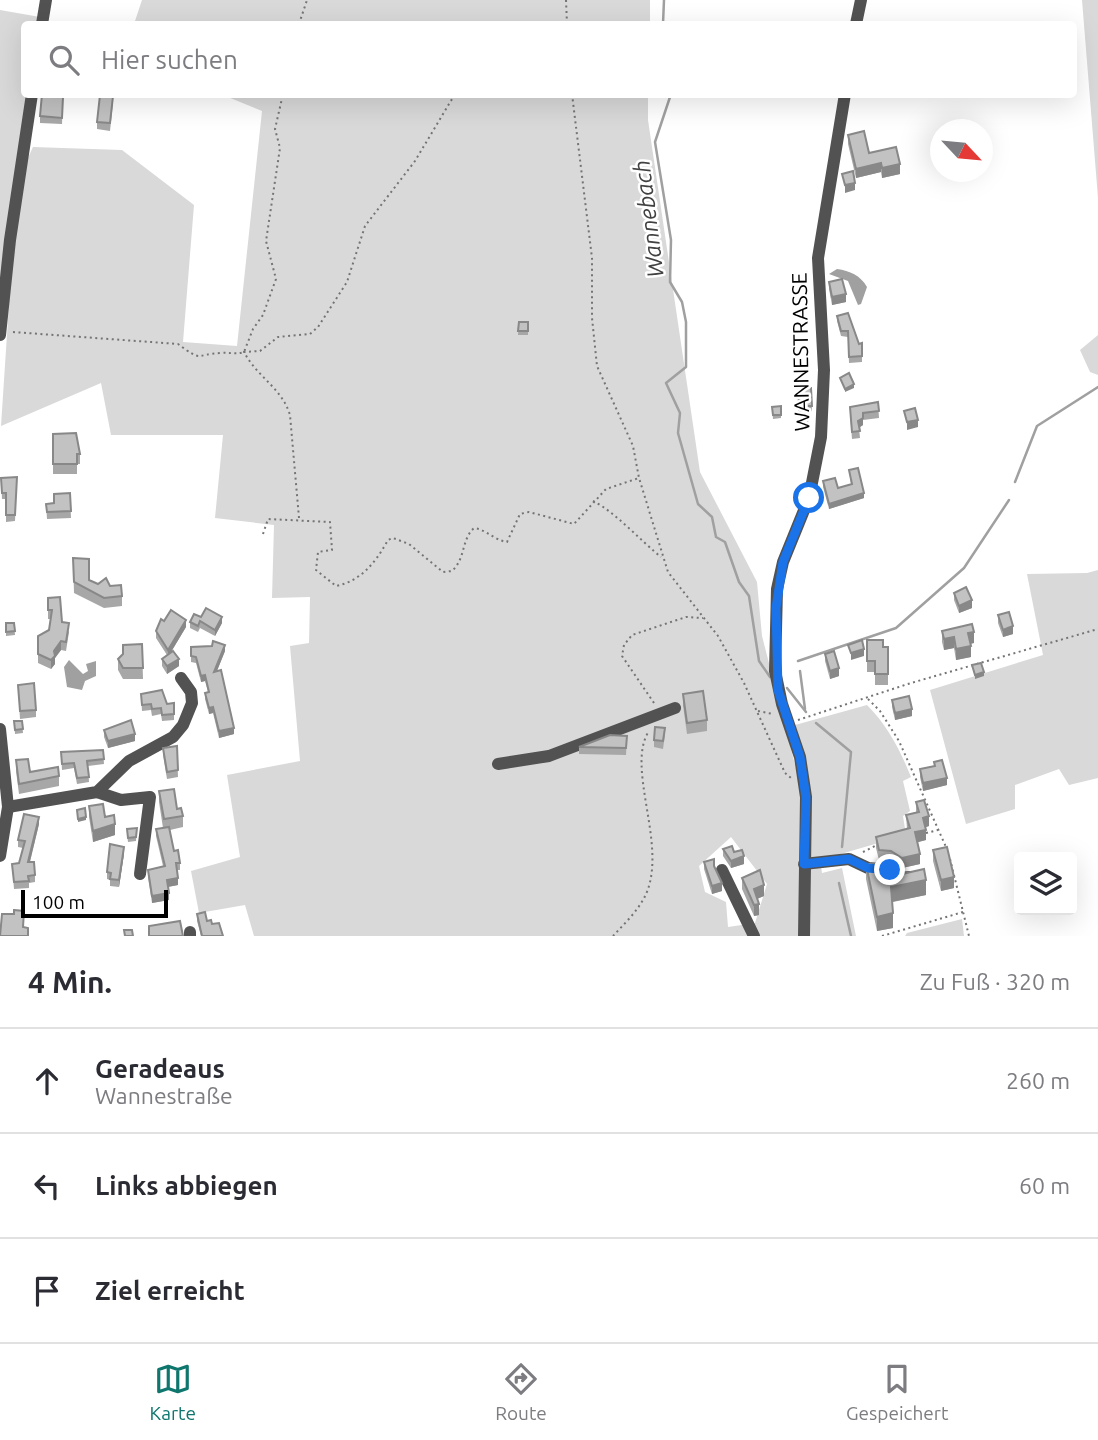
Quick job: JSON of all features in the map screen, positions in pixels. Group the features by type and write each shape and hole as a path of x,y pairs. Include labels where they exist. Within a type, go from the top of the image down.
{"street":[{"path":"42,21 46,0"},
{"path":"857,21 861,0"},
{"path":"0,333 10,240 31,98"},
{"name":"WANNESTRASSE","path":"804,936 804,784 775,671 777,589 783,562 809,498 821,437 824,370 818,265 844,98"},
{"path":"97,792 129,761 173,737 183,725 189,714 191,692 181,678"},
{"path":"498,764 549,756 675,708"},
{"path":"0,729 2,778 8,807 0,856"},
{"path":"8,807 97,792 121,800 150,797 140,874"},
{"path":"804,864 849,859 868,868 890,870 901,878 921,875"},
{"path":"722,870 754,936"}],"path":[{"path":"300,21 307,0"},
{"path":"566,0 567,21"},
{"path":"282,98 275,129 280,148 266,241 276,279 263,315 253,329 244,352 251,366 286,401 290,415 299,519"},
{"path":"0,333 178,344 192,355 201,358 222,352 234,355 260,351 278,337 310,334 318,327 347,282 365,226 415,161 454,98"},
{"path":"572,98 592,258 593,343 603,382 633,446 639,478 668,572 719,636 744,683 785,773 796,782 804,784"},
{"path":"263,534 268,519 330,522 332,551 318,552 316,570 336,586 351,583 364,573 388,540 394,538 409,544 443,572 452,571 464,556 467,535 474,528 484,530 499,541 507,542 520,514 529,512 574,524 592,501 607,489 639,478"},
{"path":"592,501 609,508 624,527 663,558"},
{"path":"613,936 638,908 648,891 653,872 650,812 640,761 646,735 661,712 622,656 624,645 632,635 686,617 704,618"},
{"path":"790,722 911,683 1098,629"},
{"path":"868,699 880,711 899,741 939,829 954,869 970,936"},
{"path":"926,832 939,829"},
{"path":"849,859 877,845"},
{"path":"882,936 964,912"}],"shaded area":[{"path":"142,0 650,0 650,21 135,21"},
{"path":"1082,0 1098,0 1098,198"},
{"path":"0,10 40,17 39,21 21,21 21,98 30,98 26,162 33,147 122,150 194,205 183,342 237,346 262,111 230,98 648,98 648,120 700,472 757,582 762,636 801,788 795,725 867,705 893,739 911,777 903,781 910,811 903,816 906,835 820,860 822,873 842,868 856,936 254,936 245,905 199,913 191,871 240,857 227,775 300,761 290,646 309,643 310,597 272,598 274,525 215,518 223,435 111,435 101,383 1,426 9,304 0,302","holes":["731,837 767,884 755,923 728,927 726,902 705,892 699,866"]},
{"path":"837,269 854,274 867,287 861,304 858,305 848,281 829,274"},
{"path":"1098,335 1098,375 1090,372 1080,350"},
{"path":"1098,570 1098,778 1069,785 1059,769 1015,785 1015,809 966,824 930,690 1043,655 1027,574 1087,573"},
{"path":"69,660 83,674 88,671 86,664 96,661 96,676 85,681 82,690 67,687 64,667"},
{"path":"962,919 964,936 905,936 907,933"}],"building":[{"path":"42,98 63,98 62,118 40,116"},
{"path":"100,98 113,98 110,123 97,122"},
{"path":"864,131 869,153 896,147 900,164 882,168 881,163 856,169 848,135"},
{"path":"853,171 855,183 845,185 842,174"},
{"path":"842,279 846,294 832,297 829,282"},
{"path":"848,313 859,344 862,343 862,356 849,357 848,331 841,331 837,316"},
{"path":"519,322 528,322 528,331 518,331"},
{"path":"849,373 854,384 845,389 840,378"},
{"path":"811,388 812,406 809,406 808,418 800,418 798,389"},
{"path":"878,402 879,411 863,413 863,418 858,421 860,431 852,432 850,407"},
{"path":"781,406 781,415 773,415 772,407"},
{"path":"915,408 918,420 907,422 904,411"},
{"path":"76,433 80,454 77,454 77,464 53,464 53,434"},
{"path":"858,468 864,493 829,504 823,481 835,478 838,488 852,484 849,470"},
{"path":"17,477 15,515 6,515 6,493 2,493 1,478"},
{"path":"70,493 71,511 47,512 46,504 54,503 54,494"},
{"path":"73,558 89,559 89,580 98,584 106,578 110,586 121,585 122,596 104,598 74,582"},
{"path":"966,587 972,600 959,606 954,593"},
{"path":"60,597 62,622 69,623 66,642 61,641 51,660 38,654 38,636 49,630 52,610 48,610 48,598"},
{"path":"206,608 222,617 215,630 200,621 198,626 190,622 194,614 201,617"},
{"path":"171,610 186,620 168,650 156,631 161,619 164,621"},
{"path":"1009,612 1013,626 1003,630 998,615"},
{"path":"6,623 14,623 15,631 6,632"},
{"path":"972,624 974,632 968,633 971,646 956,649 954,637 944,639 942,631"},
{"path":"862,640 864,649 851,653 848,645"},
{"path":"867,640 883,640 883,647 888,647 888,674 875,674 875,661 867,661"},
{"path":"213,641 225,645 214,672 221,670 234,728 219,731 213,707 209,708 205,693 209,692 205,675 201,676 196,657 191,656 191,647 212,646"},
{"path":"142,644 143,668 123,668 118,659 123,654 123,645"},
{"path":"173,651 179,659 167,666 162,659"},
{"path":"834,651 839,668 830,671 825,654"},
{"path":"981,663 984,672 975,675 972,665"},
{"path":"34,683 36,710 20,711 18,685"},
{"path":"162,690 167,704 174,703 174,714 162,715 161,708 152,709 151,704 142,705 141,694"},
{"path":"703,691 707,720 687,723 683,694"},
{"path":"909,696 912,709 895,713 892,700"},
{"path":"131,720 135,734 108,741 104,730"},
{"path":"14,721 22,721 23,729 15,730"},
{"path":"655,727 665,728 663,741 654,740"},
{"path":"610,735 627,736 626,748 579,747"},
{"path":"177,746 178,770 167,772 163,748"},
{"path":"103,750 104,759 87,761 89,777 77,778 74,763 62,764 61,752"},
{"path":"28,759 30,772 58,767 59,776 19,784 16,760"},
{"path":"942,760 947,778 923,783 920,769 935,766 934,762"},
{"path":"174,789 177,809 181,808 183,816 164,819 159,791"},
{"path":"924,800 929,816 923,818 926,830 915,832 920,854 902,858 891,851 879,850 876,837 910,828 906,815 919,812 916,802"},
{"path":"103,804 105,817 114,815 115,824 93,831 89,806"},
{"path":"85,808 86,817 78,819 77,810"},
{"path":"24,814 39,817 28,862 34,862 35,875 28,876 29,881 14,882 12,864 19,863 25,841 18,840"},
{"path":"169,827 174,851 178,850 178,878 167,880 169,893 152,896 148,870 165,866 156,829"},
{"path":"137,828 136,837 128,838 127,829"},
{"path":"110,844 124,847 119,880 110,879 111,873 107,872"},
{"path":"732,846 734,852 742,850 744,856 731,861 723,849"},
{"path":"947,847 954,877 941,880 933,850"},
{"path":"714,859 714,866 722,883 712,886 704,862"},
{"path":"866,864 887,864 893,876 924,869 926,880 891,887 893,913 877,917"},
{"path":"760,870 764,885 754,889 759,904 754,905 742,878"},
{"path":"14,910 24,911 23,927 28,928 28,936 0,936 2,914 14,914"},
{"path":"205,912 207,921 211,920 212,924 219,923 223,936 202,936 197,914"},
{"path":"180,921 183,936 149,936 149,926"},
{"path":"124,930 132,930 133,936 125,936"}],"waterway":[{"name":"Wannebach","path":"663,21 664,0"},
{"name":"Wannebach","path":"670,98 655,142 671,240 670,282 682,302 686,322 686,367 666,383 680,413 678,433 698,504 712,517 716,537 725,542 739,582 749,596 759,661 770,677"},
{"path":"1015,482 1037,426 1098,387"},
{"path":"798,661 896,628 964,568 1009,500"},
{"path":"800,671 805,709"},
{"name":"Wannebach","path":"787,688 806,712"},
{"name":"Wannebach","path":"816,723 851,752 842,847"},
{"name":"Wannebach","path":"839,883 851,936"}],"route":[{"path":"809,498 783,562 777,589 775,671 782,704 800,757 806,797 804,864 817,865 849,859 868,868 890,870"}]}
